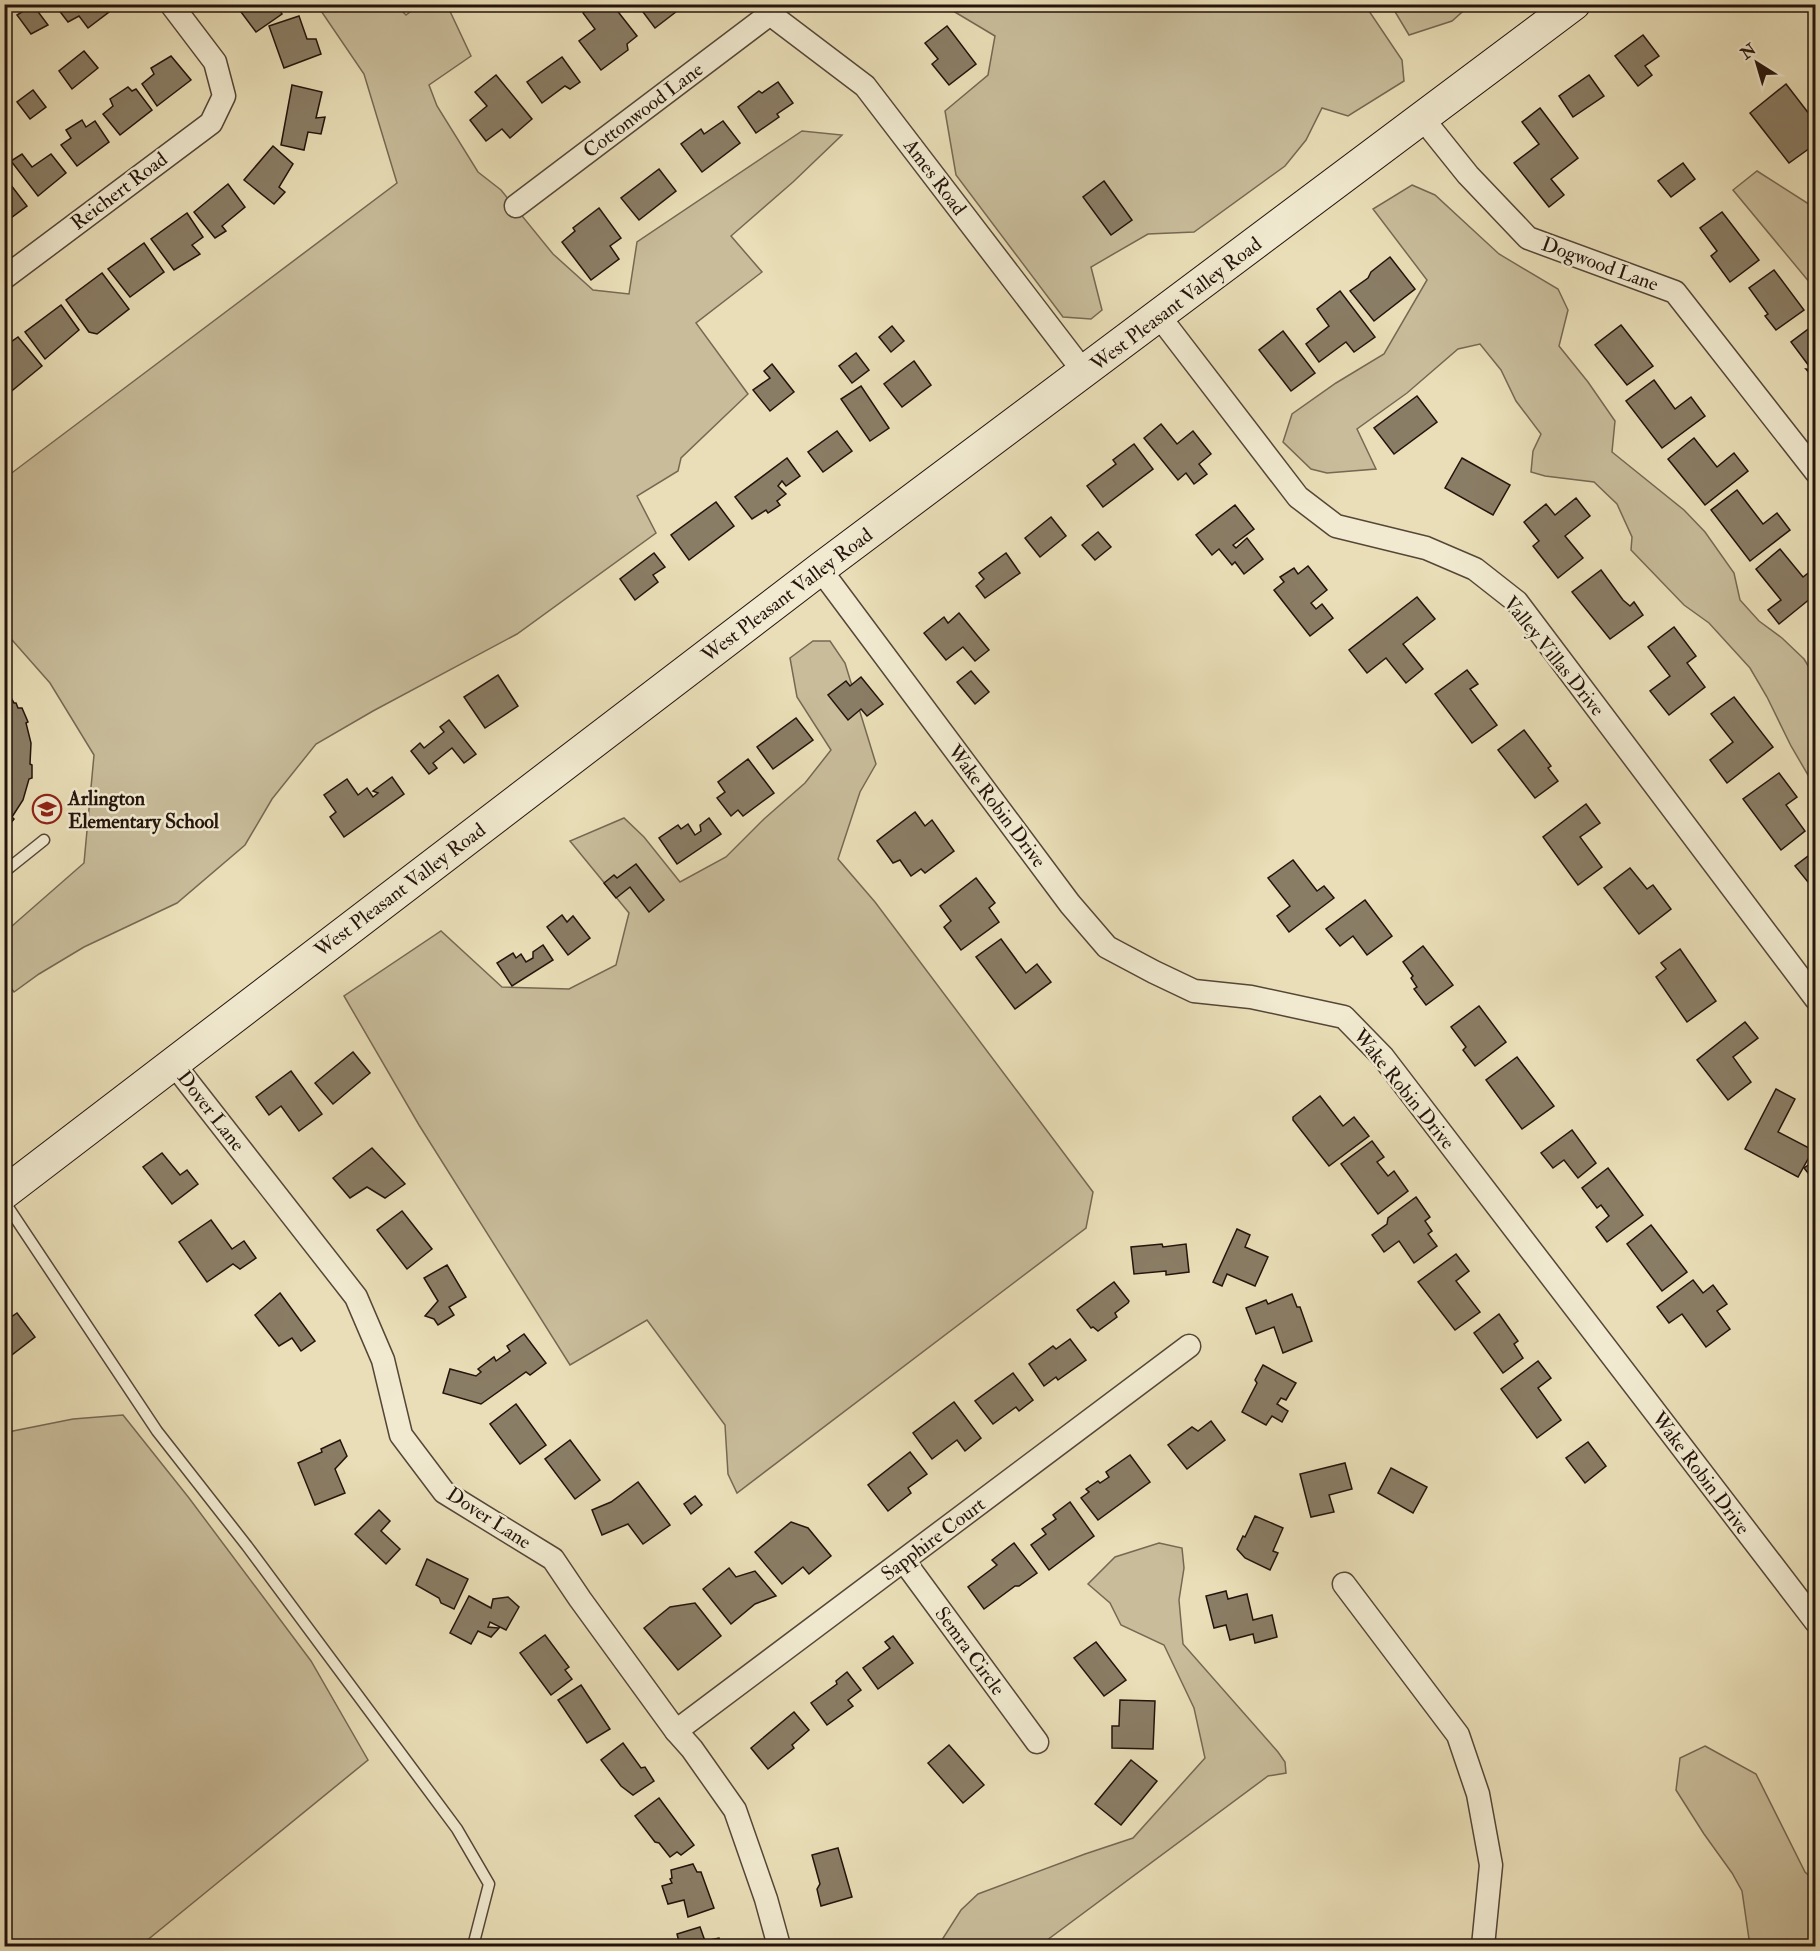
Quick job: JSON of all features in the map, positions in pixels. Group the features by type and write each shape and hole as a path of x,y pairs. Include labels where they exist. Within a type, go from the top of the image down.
{"main road":[{"name":"West Pleasant Valley Road","path":"4,1193 820,569 1574,4"}],"street":[{"name":"Reichert Road","path":"4,278 211,123 224,96 215,62 171,4"},
{"name":"Cottonwood Lane","path":"516,206 766,10"},
{"name":"Ames Road","path":"766,10 865,86 1084,372"},
{"name":"Dogwood Lane","path":"1423,119 1468,175 1528,238 1675,291 1815,472"},
{"name":"Valley Villas Drive","path":"1159,316 1298,498 1336,526 1426,548 1475,569 1517,602 1815,999"},
{"name":"Wake Robin Drive","path":"820,569 1070,904 1107,946 1194,991 1251,997 1344,1017 1375,1049 1815,1622"},
{"name":"Dover Lane","path":"173,1063 356,1297 383,1360 401,1435 444,1492 553,1559 579,1599 735,1810 766,1899 779,1947"},
{"name":"Sapphire Court","path":"676,1731 1190,1346"},
{"name":"Semra Circle","path":"904,1561 1037,1742"},
{"path":"1344,1584 1458,1735 1478,1794 1491,1865 1483,1947"}],"lane":[{"path":"4,872 44,840"},
{"path":"4,1201 157,1431 254,1556 473,1854 489,1884 473,1947"}],"shaded area":[{"path":"1470,4 1452,21 1409,35 1391,5"},
{"path":"317,5 396,5 406,15 419,5 447,5 471,56 429,85 437,106 478,172 501,190 553,254 593,290 629,294 637,242 802,131 842,135 731,236 762,272 696,323 748,394 681,458 678,471 637,496 656,533 517,634 316,744 272,799 245,845 177,903 84,947 14,992 5,980 4,933 84,863 94,755 50,683 5,632 5,478 397,183 364,74"},
{"path":"943,5 1365,5 1402,60 1404,81 1348,116 1322,108 1306,140 1285,166 1194,232 1148,234 1091,267 1102,310 1091,319 1063,317 956,175 945,111 988,75 995,36"},
{"path":"1757,171 1815,208 1815,289 1733,190"},
{"path":"1412,185 1435,195 1499,254 1558,289 1568,310 1559,346 1615,421 1612,452 1684,510 1705,532 1734,573 1740,600 1759,621 1782,638 1804,659 1815,677 1815,787 1750,668 1709,623 1684,605 1631,550 1632,537 1617,504 1594,482 1531,472 1533,451 1541,434 1516,401 1501,370 1480,344 1458,349 1407,393 1357,429 1376,469 1327,473 1311,469 1283,442 1292,414 1336,383 1384,354 1427,280 1373,209"},
{"path":"813,641 830,641 845,663 876,764 860,792 838,859 875,902 1093,1192 1086,1228 737,1493 728,1474 725,1425 647,1320 570,1365 419,1125 344,996 441,931 502,987 569,989 616,965 629,913 570,841 624,818 644,837 680,882 726,857 805,783 831,750 797,697 790,658"},
{"path":"123,1415 189,1498 311,1661 368,1760 140,1946 5,1946 5,1437 13,1431 73,1419"},
{"path":"1159,1543 1182,1548 1184,1568 1179,1600 1183,1644 1278,1752 1285,1762 1286,1773 1268,1776 1039,1946 938,1946 961,1910 978,1894 1133,1838 1205,1758 1194,1708 1164,1645 1121,1625 1110,1603 1088,1584 1115,1557"},
{"path":"1705,1746 1756,1774 1805,1872 1815,1881 1815,1946 1750,1946 1742,1891 1676,1790 1680,1758"}],"building":[{"path":"64,4 103,4 109,12 88,28 79,16 68,22 58,9"},
{"path":"235,4 276,4 282,14 256,32"},
{"path":"595,4 612,4 637,36 627,44 628,50 601,70 579,41 595,29 583,13"},
{"path":"637,4 680,4 681,8 655,28"},
{"path":"33,5 48,25 31,34 17,15"},
{"path":"299,16 307,39 316,39 321,54 284,68 269,26"},
{"path":"947,26 976,64 949,85 932,64 938,59 925,43"},
{"path":"1643,35 1659,56 1645,66 1652,75 1638,86 1615,56"},
{"path":"84,51 98,68 72,89 59,71"},
{"path":"171,56 191,80 157,106 142,84 154,74 151,68"},
{"path":"562,57 580,82 570,89 565,86 542,103 527,82"},
{"path":"496,75 532,119 510,138 502,129 486,141 470,120 487,106 475,92"},
{"path":"1589,75 1604,96 1573,117 1559,96"},
{"path":"778,82 793,103 777,114 779,117 756,133 738,107 759,91 762,93"},
{"path":"1786,84 1813,119 1816,117 1816,150 1813,152 1810,148 1789,163 1750,113"},
{"path":"292,85 322,92 316,118 325,117 321,134 308,132 304,150 281,145"},
{"path":"128,87 132,91 136,89 152,110 120,135 103,114 113,106 110,99"},
{"path":"33,90 46,107 30,119 17,102"},
{"path":"1540,108 1578,158 1551,179 1564,195 1549,207 1514,163 1539,144 1522,122"},
{"path":"82,120 86,127 95,121 109,142 77,166 61,145 71,138 66,130"},
{"path":"723,121 740,143 702,172 681,144 701,129 704,134"},
{"path":"273,146 293,164 279,187 285,192 274,204 244,180"},
{"path":"22,154 32,167 51,154 66,173 38,196 11,161"},
{"path":"1683,163 1695,179 1671,197 1658,181"},
{"path":"659,169 676,191 639,220 621,198"},
{"path":"4,176 27,206 4,223"},
{"path":"1104,181 1132,220 1111,235 1083,197"},
{"path":"228,184 245,207 222,226 226,231 215,238 194,212"},
{"path":"599,208 621,238 610,246 619,259 591,280 562,242 575,231 573,228"},
{"path":"1722,212 1759,260 1730,282 1711,256 1717,251 1700,228"},
{"path":"187,213 203,237 192,245 200,254 174,270 151,239"},
{"path":"144,243 164,272 130,297 108,269"},
{"path":"1390,257 1415,289 1374,321 1350,291"},
{"path":"1774,270 1804,310 1776,330 1765,316 1768,314 1749,288"},
{"path":"102,273 129,309 97,334 89,332 66,300"},
{"path":"1340,291 1375,337 1354,352 1346,342 1319,362 1306,344 1329,326 1317,309"},
{"path":"61,305 79,330 45,359 25,332"},
{"path":"1815,324 1816,381 1806,369 1812,370 1791,342"},
{"path":"1621,325 1653,366 1627,385 1595,345"},
{"path":"892,326 904,341 891,352 879,337"},
{"path":"1283,331 1315,373 1291,391 1259,350"},
{"path":"18,337 42,366 8,394 4,390 4,347"},
{"path":"856,353 869,370 852,383 839,366"},
{"path":"914,361 931,385 902,407 884,384"},
{"path":"772,364 794,392 770,411 753,390 770,378 764,371"},
{"path":"1654,380 1675,409 1691,397 1705,416 1662,448 1626,401"},
{"path":"861,386 889,428 870,441 841,399"},
{"path":"1417,396 1437,422 1394,454 1374,428"},
{"path":"1161,424 1177,444 1193,431 1211,454 1199,464 1207,474 1194,484 1186,473 1178,480 1144,438"},
{"path":"837,431 852,451 823,472 808,452"},
{"path":"1694,438 1717,467 1734,453 1748,471 1705,505 1668,459"},
{"path":"1134,444 1153,469 1103,507 1087,486 1116,464 1113,460"},
{"path":"787,458 800,476 786,486 782,481 778,486 786,494 777,501 780,505 752,519 735,497"},
{"path":"1462,458 1510,485 1493,515 1445,488"},
{"path":"1737,490 1763,524 1777,513 1790,530 1750,561 1711,510"},
{"path":"1576,498 1590,516 1565,536 1583,558 1558,578 1533,546 1539,541 1524,522 1546,504 1555,515"},
{"path":"716,502 734,526 689,560 671,535"},
{"path":"1235,505 1254,529 1233,545 1236,548 1247,538 1263,559 1244,574 1235,562 1232,565 1219,549 1212,555 1196,535"},
{"path":"1051,517 1066,536 1040,557 1025,538"},
{"path":"1098,532 1111,547 1095,560 1082,545"},
{"path":"1780,549 1803,577 1816,567 1816,594 1779,624 1768,610 1781,600 1756,569"},
{"path":"654,553 665,567 653,575 658,582 635,600 620,579"},
{"path":"1006,553 1020,573 985,598 976,586 984,579 979,573"},
{"path":"1308,566 1327,590 1311,603 1316,609 1322,604 1333,618 1310,636 1274,590 1284,582 1280,577 1294,568 1298,574"},
{"path":"1601,570 1623,600 1630,606 1634,602 1643,615 1610,639 1572,592"},
{"path":"1417,597 1435,619 1403,644 1423,669 1406,683 1386,658 1367,673 1349,650"},
{"path":"959,613 989,650 975,661 963,647 946,660 924,633 944,617 948,623"},
{"path":"1674,627 1696,656 1687,663 1705,687 1669,715 1650,691 1670,676 1648,647"},
{"path":"1467,670 1478,684 1470,689 1497,725 1472,743 1435,694"},
{"path":"971,671 989,692 975,704 957,682"},
{"path":"498,675 518,706 485,728 464,697"},
{"path":"861,677 883,704 867,716 861,709 848,720 828,695 846,681 850,686"},
{"path":"4,686 18,708 22,708 28,722 26,723 31,743 32,778 29,779 23,800 12,817 14,819 4,831"},
{"path":"1734,697 1773,747 1727,783 1710,760 1733,742 1711,714"},
{"path":"796,718 813,740 773,769 757,747"},
{"path":"449,720 476,754 464,763 452,748 433,763 437,768 429,774 411,751 420,743 424,748 444,732 440,727"},
{"path":"1524,730 1551,766 1548,768 1558,781 1535,798 1498,750"},
{"path":"748,759 774,793 743,816 738,810 731,816 717,798 725,792 718,782"},
{"path":"1779,773 1797,797 1786,805 1805,831 1781,850 1743,799"},
{"path":"392,777 404,794 344,837 330,817 336,812 324,795 347,779 358,795 367,788 373,797 378,793 373,791"},
{"path":"1586,804 1600,823 1580,837 1602,867 1578,885 1543,837"},
{"path":"915,812 925,826 932,820 954,851 925,873 921,869 911,876 900,860 893,863 877,841"},
{"path":"709,818 721,834 677,864 659,838 678,825 681,829 688,824 695,835 701,831 700,825"},
{"path":"1816,850 1816,892 1795,866"},
{"path":"1293,860 1317,891 1324,886 1334,898 1289,932 1277,916 1290,906 1268,878"},
{"path":"636,864 664,900 649,912 630,887 616,898 604,883 614,875 617,878"},
{"path":"1630,868 1647,889 1653,885 1671,909 1639,934 1604,888"},
{"path":"976,878 995,903 989,908 999,922 961,950 944,927 951,921 940,906"},
{"path":"1365,900 1392,936 1367,955 1353,936 1340,946 1326,929"},
{"path":"562,915 567,922 573,916 590,938 568,955 547,927"},
{"path":"1001,939 1026,973 1037,964 1051,982 1015,1009 976,957"},
{"path":"543,945 553,960 512,986 497,963 513,953 516,958 521,954 526,962 533,958 533,952"},
{"path":"1423,946 1453,985 1426,1005 1414,989 1417,987 1411,978 1413,976 1403,962"},
{"path":"1680,949 1716,1001 1687,1022 1656,977 1666,969 1661,963"},
{"path":"1479,1006 1506,1042 1475,1066 1463,1050 1466,1047 1451,1027"},
{"path":"1745,1022 1758,1038 1733,1057 1751,1082 1728,1100 1697,1060"},
{"path":"353,1052 370,1073 333,1104 315,1083"},
{"path":"1517,1057 1554,1106 1522,1129 1486,1080"},
{"path":"291,1071 322,1114 299,1131 281,1106 269,1115 256,1097"},
{"path":"1776,1089 1795,1099 1778,1132 1813,1150 1798,1177 1745,1149"},
{"path":"1320,1096 1343,1126 1354,1117 1369,1136 1329,1166 1293,1120 1293,1117"},
{"path":"1572,1130 1596,1163 1578,1178 1564,1160 1553,1168 1541,1153"},
{"path":"1372,1141 1384,1157 1377,1162 1388,1176 1394,1171 1408,1191 1378,1214 1341,1164"},
{"path":"372,1148 405,1184 385,1198 367,1187 350,1198 333,1178"},
{"path":"162,1153 180,1175 187,1170 198,1184 172,1204 143,1167"},
{"path":"1816,1160 1816,1183 1804,1168"},
{"path":"1608,1168 1643,1215 1607,1242 1596,1227 1609,1216 1601,1205 1597,1208 1582,1188"},
{"path":"1416,1197 1430,1217 1425,1221 1432,1231 1428,1234 1437,1246 1414,1263 1399,1241 1384,1252 1372,1235 1387,1224 1388,1218"},
{"path":"402,1211 432,1249 407,1269 377,1230"},
{"path":"211,1220 232,1249 244,1241 256,1258 240,1269 233,1264 207,1282 179,1242"},
{"path":"1651,1225 1687,1272 1662,1291 1627,1244"},
{"path":"1237,1229 1250,1235 1245,1247 1268,1257 1255,1286 1227,1274 1222,1286 1213,1282"},
{"path":"1162,1244 1163,1247 1186,1244 1189,1272 1166,1275 1166,1271 1134,1274 1131,1247"},
{"path":"1456,1254 1469,1271 1456,1281 1480,1312 1455,1330 1418,1282"},
{"path":"447,1265 466,1297 449,1307 454,1315 438,1325 434,1319 425,1316 438,1301 424,1278"},
{"path":"1693,1280 1703,1293 1713,1285 1727,1304 1717,1311 1730,1329 1706,1347 1682,1314 1669,1323 1657,1307"},
{"path":"1114,1282 1129,1301 1115,1313 1117,1317 1098,1331 1091,1328 1077,1310"},
{"path":"280,1293 315,1341 301,1351 292,1338 279,1346 255,1315"},
{"path":"1292,1294 1297,1307 1300,1307 1312,1341 1283,1353 1274,1327 1256,1334 1246,1308 1266,1300 1268,1304"},
{"path":"17,1313 35,1337 4,1361 4,1322"},
{"path":"1499,1314 1518,1341 1514,1344 1523,1358 1503,1373 1474,1333"},
{"path":"524,1334 546,1363 530,1375 526,1372 481,1404 443,1393 450,1369 476,1376 481,1372 478,1369 494,1357 496,1361 510,1351 507,1346"},
{"path":"1070,1339 1086,1360 1058,1380 1056,1377 1044,1386 1029,1364 1053,1346 1056,1349"},
{"path":"1538,1361 1551,1378 1538,1388 1561,1420 1537,1438 1501,1389"},
{"path":"1263,1365 1296,1383 1286,1400 1281,1398 1277,1404 1288,1411 1282,1422 1272,1416 1266,1425 1242,1412 1257,1383 1255,1380"},
{"path":"1013,1373 1033,1400 1019,1411 1016,1407 993,1424 975,1401"},
{"path":"954,1402 981,1438 965,1451 957,1440 932,1459 913,1433"},
{"path":"516,1404 546,1445 520,1464 490,1424"},
{"path":"1211,1421 1225,1440 1187,1469 1168,1445 1192,1427 1198,1431"},
{"path":"340,1440 347,1456 335,1469 345,1493 315,1505 298,1463 322,1452 321,1449"},
{"path":"570,1440 600,1480 575,1499 545,1459"},
{"path":"1588,1442 1606,1466 1585,1483 1566,1458"},
{"path":"910,1452 927,1474 908,1488 911,1493 888,1511 868,1485"},
{"path":"1130,1455 1150,1482 1098,1520 1081,1498 1089,1492 1086,1489 1109,1477 1106,1472"},
{"path":"1345,1463 1352,1489 1329,1495 1334,1512 1311,1517 1300,1474"},
{"path":"1391,1468 1427,1487 1413,1513 1378,1493"},
{"path":"638,1482 670,1525 643,1544 628,1524 602,1535 592,1510 611,1502"},
{"path":"695,1496 702,1505 691,1514 684,1504"},
{"path":"1070,1502 1094,1536 1049,1570 1031,1545 1046,1534 1042,1529 1056,1519 1053,1515"},
{"path":"379,1510 390,1521 381,1531 400,1549 386,1564 355,1534"},
{"path":"1255,1516 1283,1528 1273,1551 1278,1553 1270,1570 1245,1558 1237,1549"},
{"path":"791,1522 808,1528 831,1556 809,1574 803,1567 782,1584 755,1552"},
{"path":"1014,1543 1037,1573 984,1609 968,1587 997,1565 992,1560"},
{"path":"427,1559 468,1579 454,1609 441,1603 439,1598 416,1585"},
{"path":"729,1568 736,1577 755,1571 776,1596 755,1604 731,1624 703,1589"},
{"path":"1226,1591 1228,1599 1247,1594 1253,1620 1272,1615 1277,1637 1255,1643 1253,1634 1230,1640 1226,1625 1214,1628 1206,1596"},
{"path":"469,1596 491,1608 493,1599 508,1597 519,1607 506,1630 490,1622 488,1627 499,1628 491,1637 478,1631 471,1644 450,1633"},
{"path":"695,1603 721,1636 678,1670 644,1628 670,1607"},
{"path":"545,1635 569,1667 565,1670 572,1679 551,1695 520,1653"},
{"path":"893,1636 913,1663 878,1689 863,1668 890,1648 885,1642"},
{"path":"1096,1642 1126,1680 1104,1696 1074,1658"},
{"path":"847,1672 861,1690 848,1700 853,1706 827,1725 811,1703 837,1684 836,1681"},
{"path":"581,1685 610,1729 587,1743 558,1700"},
{"path":"1120,1700 1155,1701 1153,1749 1112,1748 1112,1726 1119,1726"},
{"path":"794,1712 809,1730 792,1745 794,1748 768,1769 751,1748"},
{"path":"623,1743 641,1768 645,1767 654,1781 633,1795 621,1786 601,1760"},
{"path":"949,1745 984,1785 963,1803 928,1763"},
{"path":"1131,1760 1157,1781 1121,1825 1095,1804"},
{"path":"659,1798 694,1845 681,1855 677,1852 670,1857 635,1816"},
{"path":"838,1848 852,1897 821,1906 817,1889 820,1884 812,1855"},
{"path":"693,1864 697,1872 701,1872 714,1908 688,1917 684,1900 668,1904 662,1886 672,1883 671,1870"},
{"path":"700,1927 705,1941 719,1938 722,1946 680,1946 677,1934"}],"place":[{"name":"Arlington Elementary School","path":"47,809"}]}
